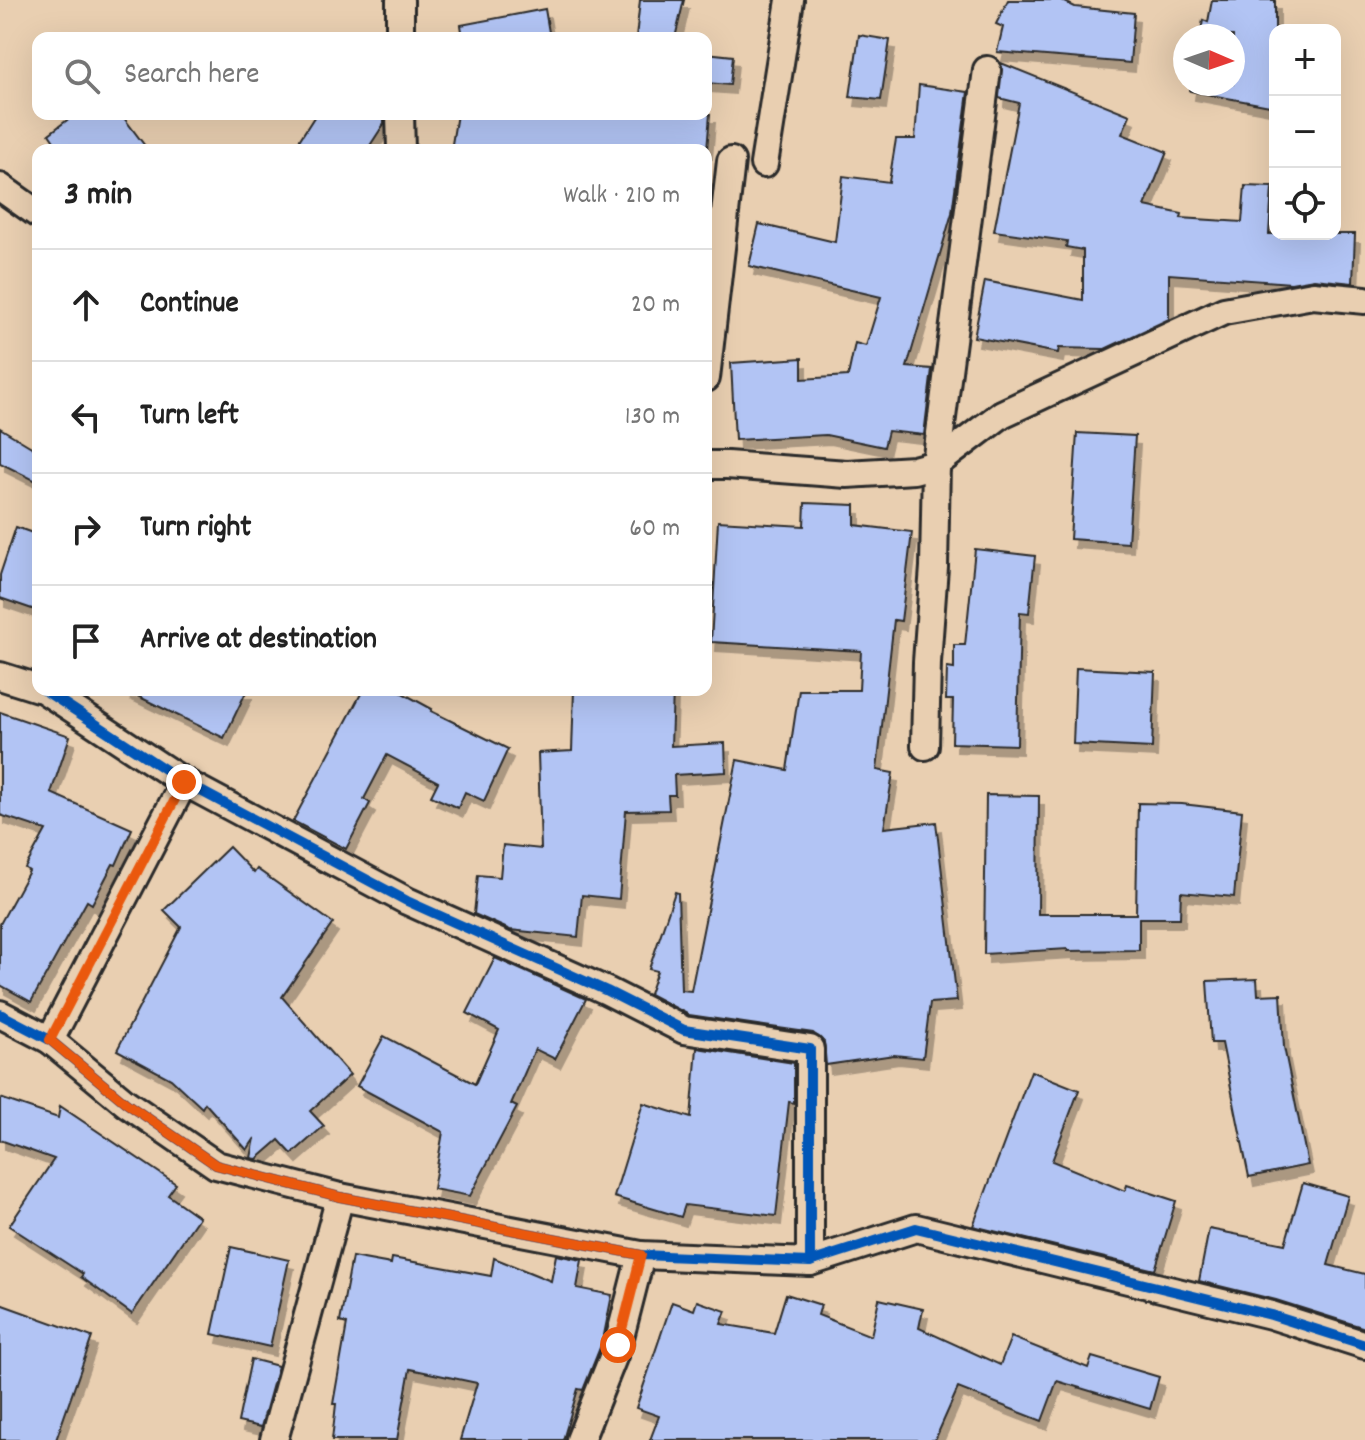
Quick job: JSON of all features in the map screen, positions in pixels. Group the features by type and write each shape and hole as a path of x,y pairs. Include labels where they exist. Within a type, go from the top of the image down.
{"street":[{"path":"400,0 400,32"},
{"path":"764,164 790,0"},
{"path":"925,746 936,464 987,70"},
{"path":"400,120 401,144"},
{"path":"712,326 731,161"},
{"path":"0,187 32,210"},
{"path":"712,465 847,474 914,470 936,464 1002,414 1224,311 1313,295 1365,300"},
{"path":"0,676 32,686"},
{"path":"53,696 184,782 407,901 607,991 684,1030 810,1049 810,1262"},
{"path":"50,1040 184,782"},
{"path":"0,1014 50,1040 126,1103 216,1165 340,1197 641,1255 810,1262 916,1228 1271,1315 1365,1345"},
{"path":"274,1440 340,1197"},
{"path":"580,1440 618,1345 641,1255"}],"building":[{"path":"640,0 684,0 676,32 637,32"},
{"path":"1008,0 1061,0 1075,7 1134,13 1130,63 997,52 1003,27 996,24"},
{"path":"1212,0 1275,0 1275,24 1269,24 1269,106 1217,96 1245,96 1245,24 1202,24 1203,20 1208,22"},
{"path":"545,9 549,32 462,32 461,25"},
{"path":"859,35 890,40 881,100 850,97"},
{"path":"712,54 733,56 730,85 712,84"},
{"path":"1001,63 1130,115 1122,134 1167,152 1145,206 1182,214 1181,218 1242,222 1245,186 1269,187 1269,240 1341,240 1341,234 1355,234 1353,283 1314,279 1291,283 1169,274 1169,319 1105,349 1059,348 1058,353 974,337 985,281 1083,300 1083,250 1066,247 1067,241 994,231 1019,103 999,98"},
{"path":"919,85 968,92 952,213 907,367 932,369 924,435 888,431 884,447 826,435 735,440 731,363 802,358 802,379 848,376 855,343 866,346 881,297 749,266 759,224 835,242 843,176 889,182 896,139 915,139"},
{"path":"67,120 126,120 144,144 56,144 49,134"},
{"path":"312,120 384,120 371,144 297,144"},
{"path":"456,120 710,120 708,144 452,144"},
{"path":"0,428 32,447 32,479 0,463"},
{"path":"1077,433 1135,436 1128,543 1070,539"},
{"path":"805,503 855,505 855,525 912,532 901,621 894,620 877,770 893,773 884,828 936,822 957,1001 930,1003 923,1058 894,1055 826,1065 824,1042 813,1033 689,1015 649,994 657,971 649,969 675,892 678,893 681,990 691,991 737,760 787,770 799,690 859,690 861,651 712,642 718,521 804,526"},
{"path":"16,527 32,533 32,609 0,598 0,575"},
{"path":"975,549 1035,556 1029,613 1020,612 1017,745 952,743 953,700 946,700 947,668 954,669 954,645 965,645"},
{"path":"1076,668 1155,672 1152,748 1073,744"},
{"path":"137,696 244,696 224,738"},
{"path":"360,696 408,696 431,711 508,749 484,801 465,792 458,808 431,796 438,782 387,755 364,799 370,803 346,849 293,821"},
{"path":"574,696 673,696 671,746 725,743 726,772 674,775 675,795 668,795 669,810 626,811 619,899 582,895 578,937 510,930 474,914 478,875 500,877 503,845 541,849 538,753 572,751"},
{"path":"0,712 70,736 51,793 132,829 116,865 113,864 92,904 87,901 31,1002 0,985 0,924 29,871 25,868 46,830 0,815"},
{"path":"986,795 1039,796 1038,914 1136,914 1138,803 1242,811 1234,897 1181,892 1180,918 1139,918 1139,950 1068,949 984,954"},
{"path":"229,847 254,873 257,869 333,923 282,997 350,1075 310,1111 324,1126 292,1154 279,1140 257,1159 251,1158 255,1138 247,1150 205,1103 202,1108 171,1079 117,1050 181,927 164,910"},
{"path":"495,958 586,999 555,1059 535,1049 511,1104 517,1107 470,1196 433,1189 443,1132 357,1086 384,1036 475,1084 499,1030 467,1013"},
{"path":"1257,979 1258,995 1281,994 1284,1047 1308,1165 1249,1177 1222,1043 1211,1043 1207,981"},
{"path":"697,1048 794,1063 794,1103 789,1102 776,1216 685,1205 681,1217 614,1197 643,1103 691,1118"},
{"path":"1031,1071 1079,1090 1052,1161 1125,1191 1127,1185 1176,1201 1155,1270 973,1226"},
{"path":"0,1098 58,1118 60,1106 176,1184 168,1195 199,1217 132,1314 81,1277 83,1274 9,1226 54,1159 0,1140"},
{"path":"1303,1183 1348,1196 1328,1265 1365,1274 1365,1328 1276,1300 1199,1281 1209,1229 1285,1244"},
{"path":"231,1247 289,1260 270,1347 212,1334"},
{"path":"556,1255 582,1260 577,1288 612,1295 603,1340 583,1390 578,1389 563,1440 460,1440 477,1383 410,1369 397,1440 332,1440 336,1404 333,1404 347,1324 340,1322 352,1257 391,1264 392,1258 491,1276 494,1258 551,1281"},
{"path":"786,1294 821,1305 818,1315 871,1336 879,1299 923,1309 919,1328 1000,1365 1011,1337 1088,1368 1092,1357 1159,1377 1150,1409 1057,1381 1042,1421 958,1388 935,1440 650,1440 659,1416 636,1408 672,1302 694,1310 697,1301 726,1311 721,1324 774,1333"},
{"path":"0,1304 92,1337 56,1440 0,1440"},
{"path":"251,1359 278,1366 261,1427 238,1422"}],"cycle path":[{"path":"53,696 184,782 407,901 607,991 684,1030 810,1049 810,1262"},
{"path":"0,1014 50,1040 126,1103 216,1165 340,1197 641,1255 810,1262 916,1228 1271,1315 1365,1345"}],"route":[{"path":"184,782 50,1040 126,1103 216,1165 340,1197 641,1255 618,1345"}]}
